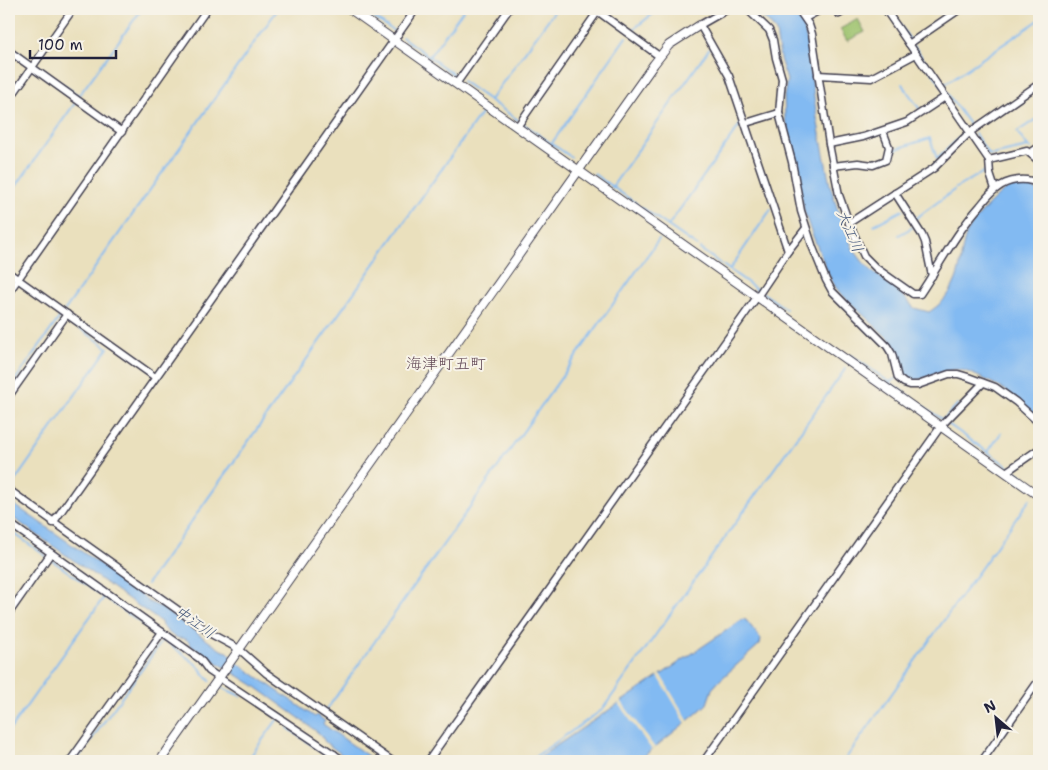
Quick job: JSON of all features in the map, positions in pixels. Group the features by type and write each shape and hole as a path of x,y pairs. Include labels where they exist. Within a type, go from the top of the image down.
{"street":[{"path":"9,100 73,9"},
{"path":"9,292 207,9"},
{"path":"350,9 1039,496"},
{"path":"53,523 416,9"},
{"path":"456,84 509,9"},
{"path":"160,761 659,56 669,45 728,9"},
{"path":"747,9 769,30 773,40 782,79 778,105 779,113 806,228 832,291 887,346 892,354 898,378 901,381 910,385 918,385 949,374 958,374 995,387 1016,402 1039,423"},
{"path":"798,9 805,18 812,34 839,196 849,224 864,256 876,268 913,294 920,294 960,230 995,189 1005,183 1020,180 1033,181 1039,184"},
{"path":"805,18 822,9"},
{"path":"836,9 839,14 848,9"},
{"path":"885,9 988,160 995,189"},
{"path":"910,44 960,9"},
{"path":"517,127 598,10 659,56"},
{"path":"700,25 729,76 788,250"},
{"path":"9,51 122,132"},
{"path":"818,75 871,78 916,54"},
{"path":"849,224 934,168 970,132 1039,84"},
{"path":"829,144 857,139 883,131 917,117 945,97"},
{"path":"746,123 779,113"},
{"path":"833,166 858,163 873,165 886,160 889,147 883,131"},
{"path":"1030,153 1039,147"},
{"path":"988,160 1027,151 1039,161"},
{"path":"895,193 922,234 932,276"},
{"path":"428,761 757,297 788,250 806,228"},
{"path":"9,273 155,377"},
{"path":"9,396 67,314"},
{"path":"704,761 942,426 982,383"},
{"path":"1006,472 1039,449"},
{"path":"9,490 53,523 238,651 266,673 392,761"},
{"path":"9,523 200,659 209,671 344,761"},
{"path":"9,613 51,553"},
{"path":"70,761 162,632"},
{"path":"982,761 1039,680"},
{"path":"328,761 334,754"}],"green space":[{"path":"858,19 865,32 847,41 840,29"}],"water":[{"path":"754,9 790,9 803,25 817,118 830,185 839,214 853,249 863,262 874,273 897,289 914,308 929,312 947,296 957,278 964,241 968,231 976,219 996,198 1009,188 1023,185 1039,192 1039,419 1002,388 964,371 946,371 907,382 902,376 898,355 891,341 840,293 832,282 804,211 793,147 785,119 784,96 787,80 780,59 776,32"},
{"path":"9,501 107,569 142,595 147,601 162,608 221,650 228,652 236,662 315,717 317,715 325,721 323,724 375,761 357,761 345,757 325,742 321,735 253,685 191,646 186,640 171,635 162,626 161,622 9,515"},
{"path":"743,619 746,620 761,639 760,644 712,689 707,704 638,761 534,761"}],"pier":[{"path":"660,674 689,722 687,725 658,676"},
{"path":"621,701 655,748 652,750 618,703"}],"waterway":[{"path":"78,97 142,9"},
{"path":"65,310 278,9"},
{"path":"370,9 367,13 394,31"},
{"path":"429,57 464,9"},
{"path":"490,100 556,9"},
{"path":"631,31 659,9"},
{"path":"889,9 910,40"},
{"path":"942,86 1039,20"},
{"path":"622,25 656,49"},
{"path":"402,37 457,77"},
{"path":"552,143 626,37"},
{"path":"9,46 32,63"},
{"path":"914,46 971,127"},
{"path":"612,187 709,49"},
{"path":"36,66 79,96"},
{"path":"462,81 518,120"},
{"path":"902,84 921,111"},
{"path":"9,196 75,103"},
{"path":"147,584 483,111"},
{"path":"1028,147 1017,132 1039,117"},
{"path":"668,226 742,122"},
{"path":"522,123 571,157"},
{"path":"891,145 893,150 930,138 937,159 966,131"},
{"path":"975,134 988,154 992,155 1028,147 1031,149"},
{"path":"1036,153 1039,156"},
{"path":"956,188 987,170 987,168"},
{"path":"594,174 637,204"},
{"path":"912,213 915,219 954,190"},
{"path":"641,207 697,246"},
{"path":"730,269 771,209"},
{"path":"874,225 903,210"},
{"path":"899,235 913,227"},
{"path":"325,712 659,239"},
{"path":"700,249 758,290"},
{"path":"763,293 786,309"},
{"path":"9,389 62,314"},
{"path":"10,488 108,348 67,319"},
{"path":"851,355 889,382 896,379"},
{"path":"529,761 602,710 846,368"},
{"path":"889,382 943,420"},
{"path":"943,420 958,404"},
{"path":"948,424 1009,467"},
{"path":"988,452 1001,433"},
{"path":"1014,470 1039,488"},
{"path":"844,761 1030,499"},
{"path":"9,530 46,556"},
{"path":"50,559 158,635"},
{"path":"9,731 104,597"},
{"path":"76,761 165,637"},
{"path":"163,639 197,665 210,681"},
{"path":"218,686 241,696"},
{"path":"247,761 277,720"},
{"path":"288,728 329,757"}],"district":[{"name":"海津町五町","path":"446,363"}],"water label":[{"name":"大江川","path":"850,231"},
{"name":"中江川","path":"195,622"}]}
